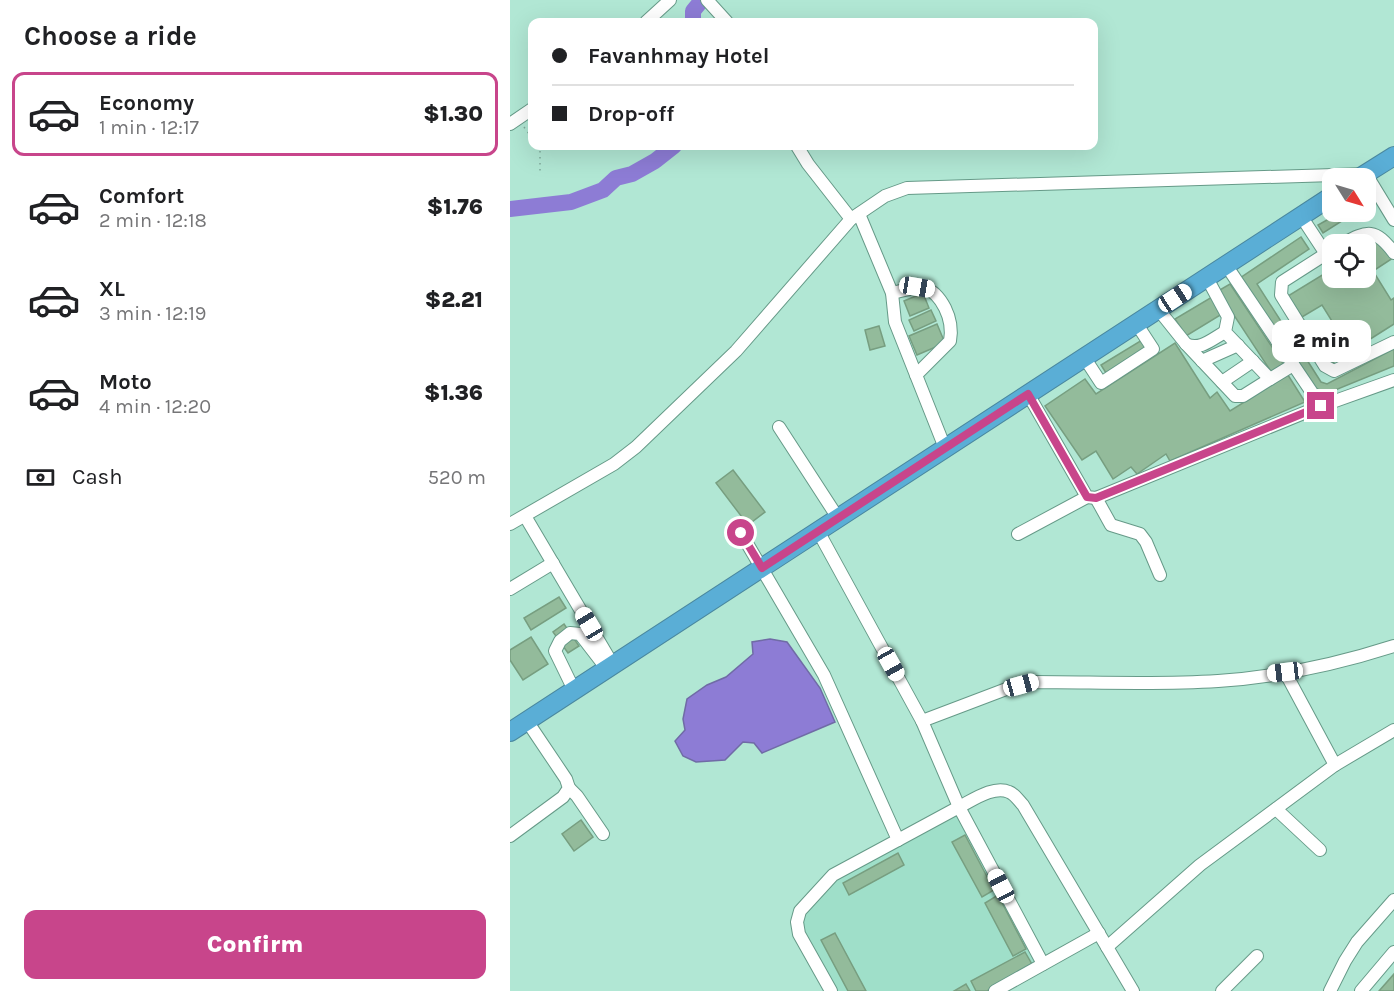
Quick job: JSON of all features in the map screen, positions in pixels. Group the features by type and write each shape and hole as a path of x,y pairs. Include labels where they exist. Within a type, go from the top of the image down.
{"highway":[{"path":"1375,168 1394,156"},
{"path":"510,732 1322,202"}],"street":[{"path":"650,18 670,0"},
{"path":"707,0 723,18"},
{"path":"514,122 528,112"},
{"path":"799,150 808,164 855,216 892,294 895,322 945,448"},
{"path":"510,524 614,464 636,447 736,351 855,216 885,196 907,189 1322,177"},
{"path":"1376,195 1394,220"},
{"path":"1301,216 1322,243"},
{"path":"1376,235 1382,238 1394,253"},
{"path":"1322,256 1282,282 1281,295 1325,366 1334,371 1394,342"},
{"path":"1226,265 1321,406"},
{"path":"1186,344 1199,347 1225,332 1228,317 1207,278"},
{"path":"892,294 917,287 929,289 937,293 947,312 951,333 950,341 916,375"},
{"path":"1158,309 1186,344 1239,397 1293,365"},
{"path":"1084,357 1101,383 1153,350 1137,323"},
{"path":"1277,341 1301,326"},
{"path":"1225,332 1270,379"},
{"path":"1202,361 1238,345"},
{"path":"1222,382 1253,361"},
{"path":"1018,534 1092,497 1321,406 1394,380"},
{"path":"1028,394 1110,525 1140,534 1146,542 1160,575"},
{"path":"778,427 838,518"},
{"path":"525,516 610,667"},
{"path":"818,531 922,721 959,807 1043,964"},
{"path":"741,533 824,675 898,840"},
{"path":"510,589 553,563"},
{"path":"574,690 555,651 560,641 570,633 580,634 610,667"},
{"path":"922,721 1009,688 1034,682 1219,681 1285,672 1359,657 1394,646"},
{"path":"1285,672 1335,765"},
{"path":"527,721 566,779 569,788 603,834"},
{"path":"1107,947 1200,865 1275,809 1335,765 1392,735"},
{"path":"510,836 563,797 569,788"},
{"path":"831,991 799,934 797,922 800,911 824,882 959,807 1000,790 1012,793 1023,806 1133,991"},
{"path":"1275,809 1320,850"},
{"path":"1330,991 1357,942 1394,900"},
{"path":"995,991 1099,933"},
{"path":"1361,991 1394,951"},
{"path":"1222,991 1257,956"}],"path":[{"path":"514,122 528,134"},
{"path":"540,150 540,172"}],"shaded area":[{"path":"770,639 787,642 820,688 835,722 762,753 754,743 743,742 725,760 696,762 683,756 675,741 685,730 683,719 687,699 707,685 726,677 753,654 752,642"},
{"path":"959,807 1043,964 995,991 831,991 799,934 800,911 824,882"}],"building":[{"path":"1323,222 1340,222 1323,233 1318,225"},
{"path":"1301,237 1309,249 1257,284 1286,329 1277,335 1240,278"},
{"path":"1380,238 1393,258 1376,269 1376,241"},
{"path":"1322,275 1322,288 1376,288 1376,276 1391,300 1394,298 1394,324 1331,364 1320,346 1340,334 1322,305 1302,317 1288,296"},
{"path":"1230,284 1284,365 1272,373 1218,291"},
{"path":"923,293 929,308 910,316 904,301"},
{"path":"1212,297 1222,314 1186,336 1175,319"},
{"path":"931,310 936,321 914,331 909,320"},
{"path":"937,324 945,343 917,355 909,336"},
{"path":"879,326 885,346 870,350 865,330"},
{"path":"1293,338 1321,382 1327,384 1394,349 1394,366 1328,393 1315,388 1285,344"},
{"path":"1142,340 1146,347 1106,373 1101,365"},
{"path":"1175,343 1210,398 1217,392 1230,411 1288,375 1305,402 1170,461 1166,454 1137,474 1131,467 1113,479 1096,451 1082,460 1045,406 1085,379 1096,394"},
{"path":"733,470 765,512 748,525 716,483"},
{"path":"559,597 566,608 531,630 524,618"},
{"path":"564,624 579,646 568,653 553,632"},
{"path":"531,637 548,664 523,680 510,660 510,650"},
{"path":"581,820 593,837 574,851 562,834"},
{"path":"965,835 994,890 982,897 952,842"},
{"path":"898,853 904,865 849,895 843,883"},
{"path":"998,895 1026,949 1013,956 985,903"},
{"path":"835,933 866,991 848,991 821,940"},
{"path":"1025,952 1033,966 987,991 976,991 971,981"},
{"path":"1394,974 1394,991 1379,991"},
{"path":"966,984 970,991 954,991"}],"waterway":[{"path":"693,18 693,11 702,0"},
{"path":"510,209 571,202 603,190 616,178 632,174 669,150"}],"route":[{"path":"741,533 762,568 1028,394 1087,497 1096,498 1321,406"}]}
